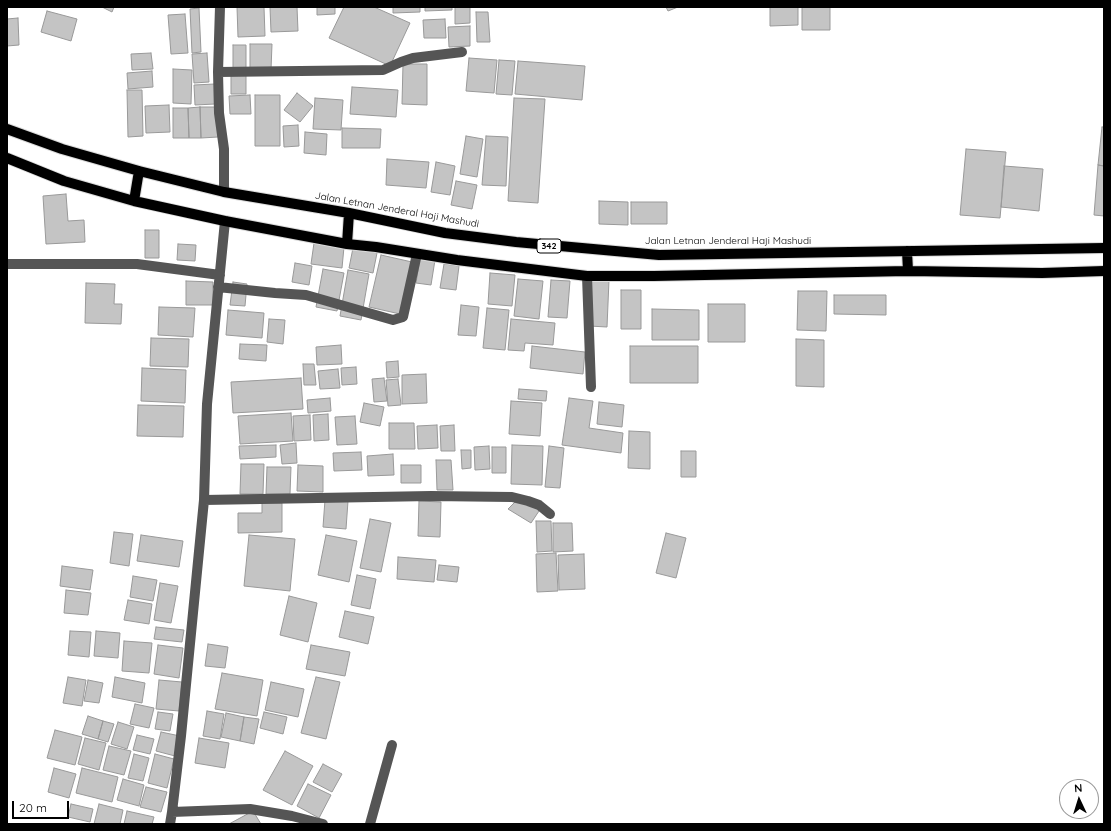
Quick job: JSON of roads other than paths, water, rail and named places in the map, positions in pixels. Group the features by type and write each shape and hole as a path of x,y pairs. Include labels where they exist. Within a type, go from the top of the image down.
{"main road":[{"name":"Jalan Letnan Jenderal Haji Mashudi","path":"7,129 62,149 139,171 224,192 349,213 445,233 516,242 659,255 1104,248"},
{"path":"7,158 64,182 134,201 225,221 347,244 376,247 464,261 587,276 908,271 1042,273 1104,271"},
{"path":"134,201 139,171"},
{"path":"347,244 349,213"},
{"path":"907,251 908,271"}],"street":[{"path":"220,7 218,72 219,113 224,149 224,192"},
{"path":"218,72 384,70 413,58 462,52"},
{"path":"170,824 204,500 207,404 225,221"},
{"path":"218,287 306,295 393,320 403,317 417,254"},
{"path":"7,264 137,264 220,275"},
{"path":"587,276 590,387"},
{"path":"204,500 431,496 512,497 539,505 550,514"},
{"path":"370,824 392,745"},
{"path":"172,812 250,810 292,816 323,824"}]}
